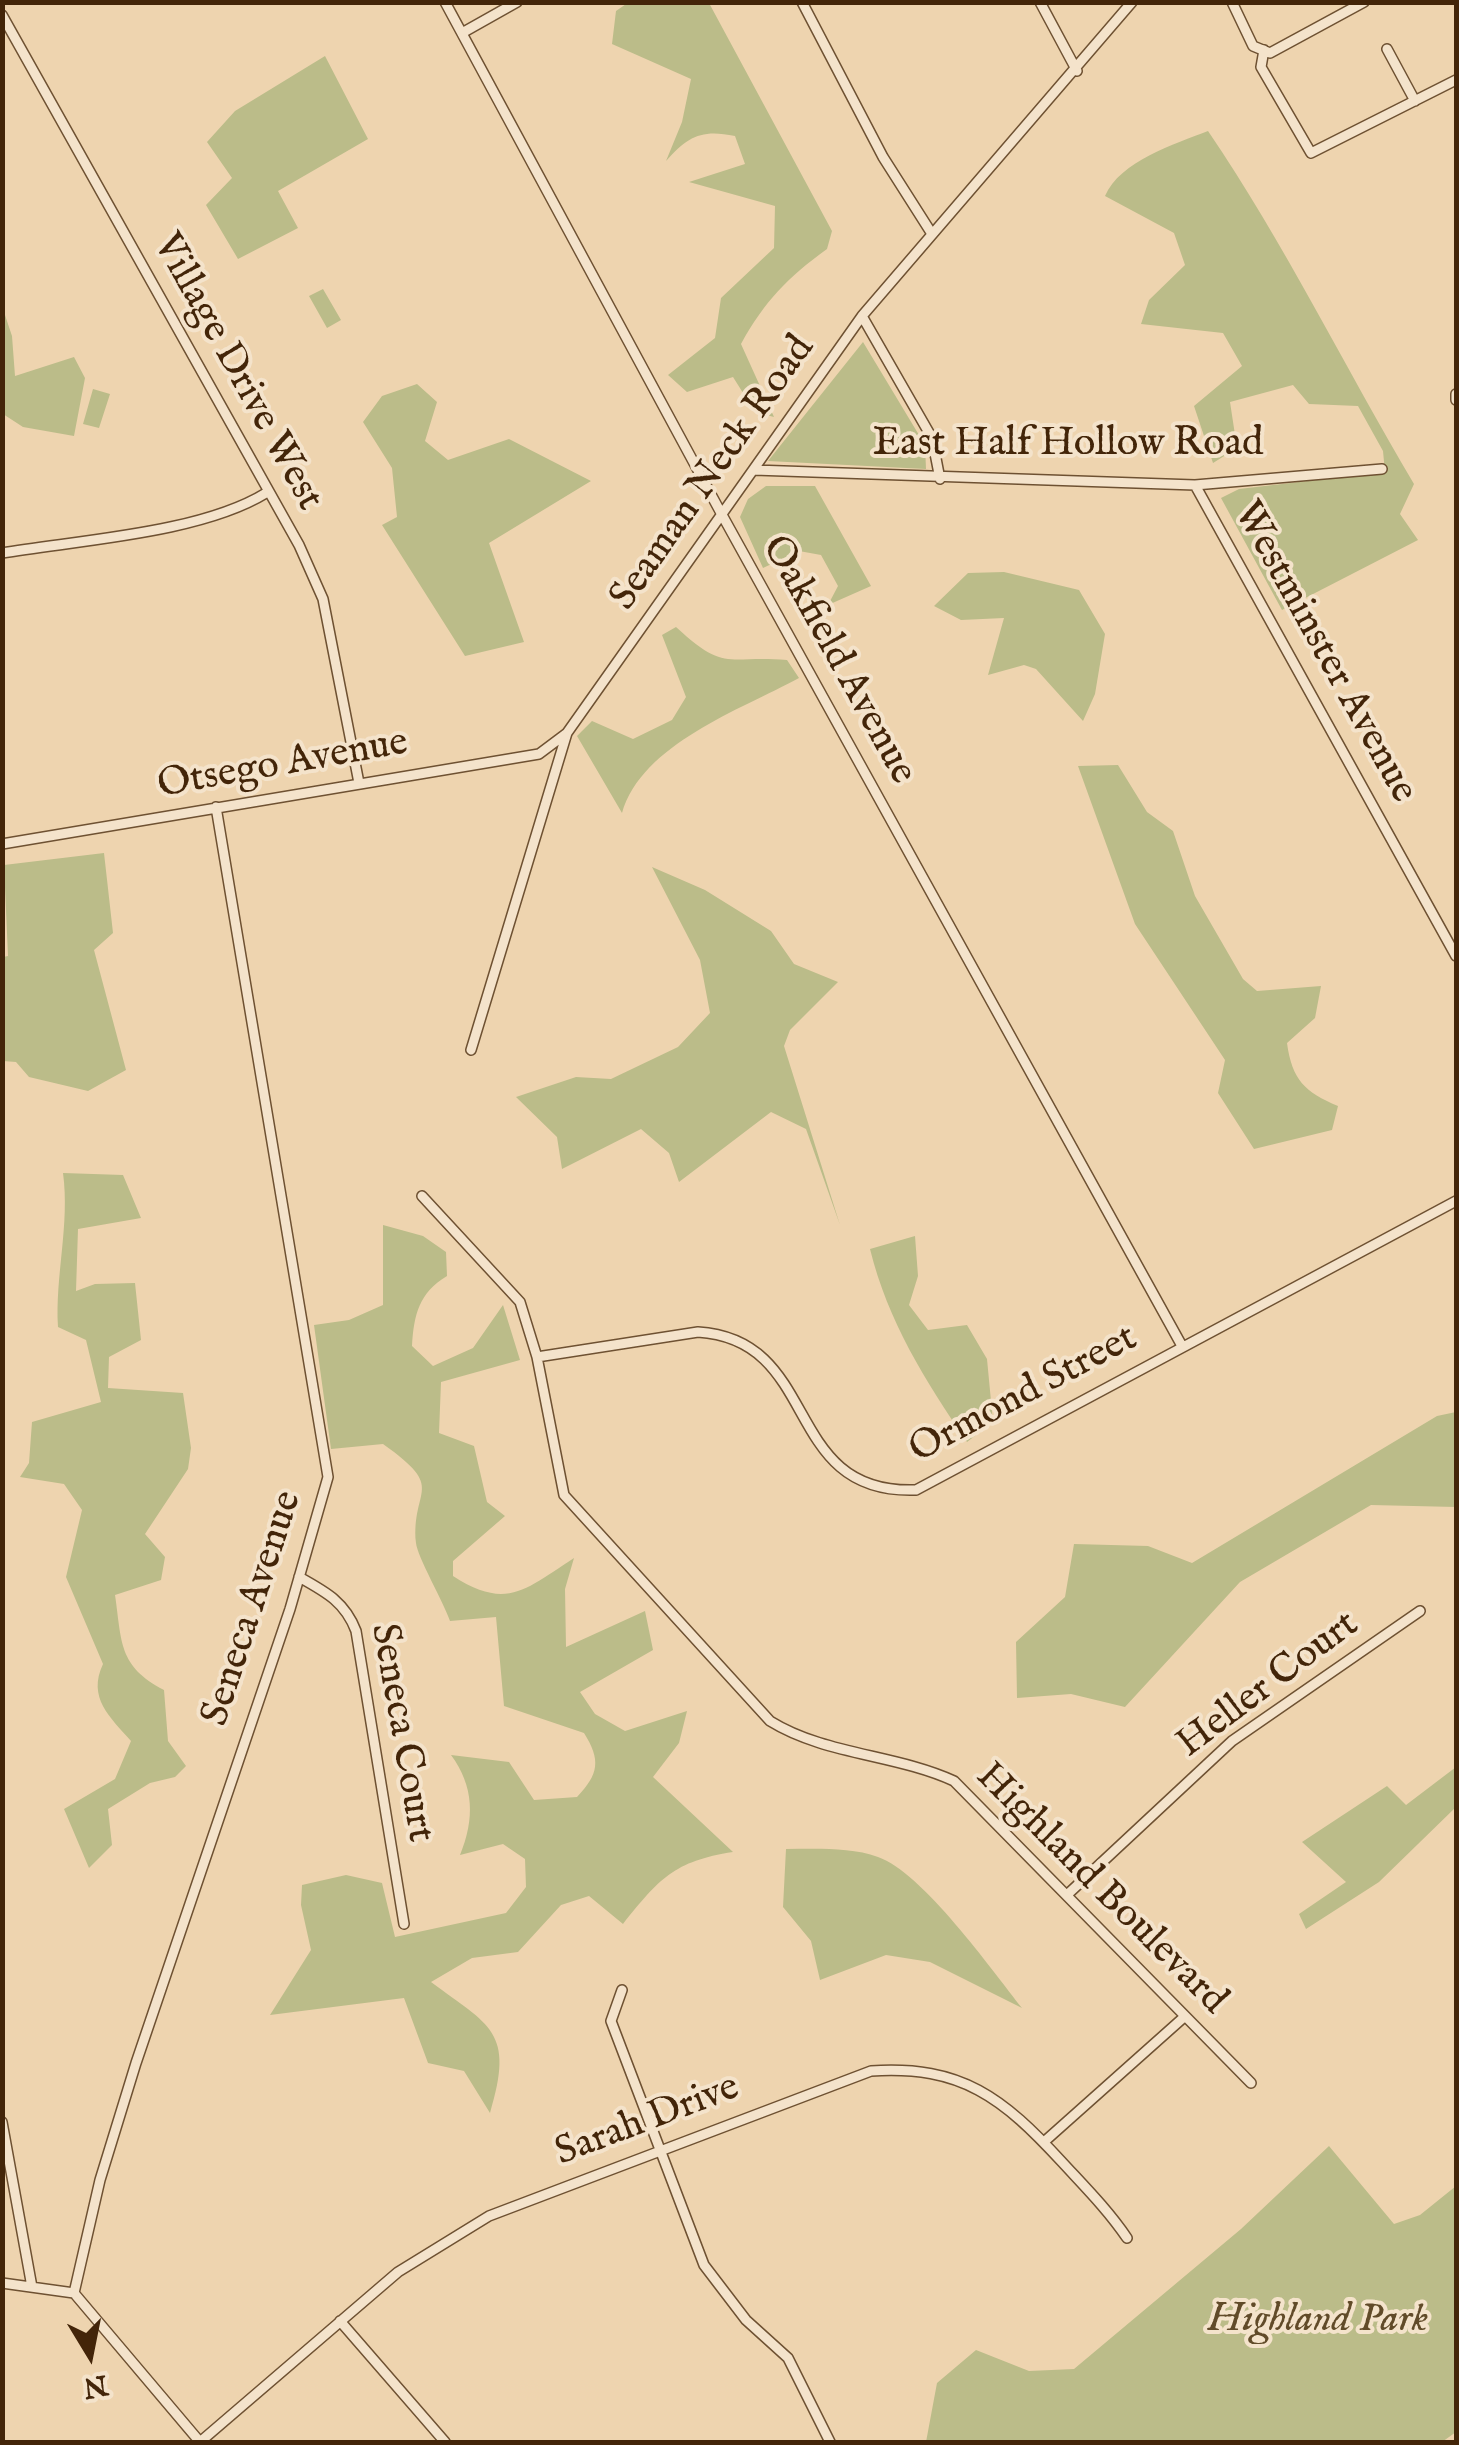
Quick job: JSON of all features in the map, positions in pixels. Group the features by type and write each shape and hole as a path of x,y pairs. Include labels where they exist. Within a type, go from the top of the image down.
{"street":[{"name":"Oakfield Avenue","path":"445,2 721,513 1182,1346"},
{"path":"462,33 517,2"},
{"path":"802,2 883,157 932,234"},
{"path":"1040,2 1077,71"},
{"name":"Seaman Neck Road","path":"471,1050 567,733 862,316 1077,71 1132,2"},
{"path":"1232,2 1253,46 1270,53 1364,2"},
{"name":"Village Drive West","path":"2,15 299,546 323,599 360,783"},
{"path":"1386,49 1415,102"},
{"path":"1264,50 1261,66 1307,152 1316,153 1456,80"},
{"path":"862,316 932,438 940,480"},
{"name":"East Half Hollow Road","path":"754,470 940,480 1195,485 1382,469"},
{"name":"Westminster Avenue","path":"1195,485 1456,956"},
{"path":"2,553 210,517 244,506 266,492"},
{"name":"Otsego Avenue","path":"2,844 539,754 567,733"},
{"name":"Seneca Avenue","path":"74,2293 100,2180 136,2063 299,1577 328,1477 216,808"},
{"name":"Highland Boulevard","path":"422,1196 520,1302 537,1357 564,1495 770,1721 796,1737 925,1768 954,1782 1069,1894 1183,2018 1251,2083"},
{"name":"Ormond Street","path":"537,1357 698,1332 724,1333 767,1356 828,1458 846,1475 896,1491 916,1490 1456,1201"},
{"name":"Seneca Court","path":"299,1577 348,1610 356,1631 404,1924"},
{"name":"Heller Court","path":"1069,1894 1232,1742 1420,1611"},
{"path":"622,1990 611,2020 715,2285 788,2358 830,2442"},
{"path":"1045,2141 1183,2018"},
{"name":"Sarah Drive","path":"200,2442 398,2272 489,2216 843,2080 899,2069 932,2072 990,2094 1045,2141 1128,2238"},
{"path":"2,2122 32,2287"},
{"path":"2,2283 74,2293 200,2442"},
{"path":"340,2322 445,2442"}],"green space":[{"path":"629,2 709,3 832,231 827,249 778,291 741,344 774,417 755,412 733,377 687,392 668,375 715,338 721,298 774,248 775,206 689,182 745,164 735,136 696,136 666,161 682,122 691,79 612,44 616,11"},
{"path":"325,56 368,139 278,191 298,228 238,259 206,205 232,178 207,142 235,111"},
{"path":"1208,131 1289,261 1414,484 1400,514 1418,540 1282,610 1221,498 1239,489 1385,472 1383,451 1358,406 1309,404 1293,385 1230,402 1237,448 1213,463 1194,406 1242,366 1223,333 1141,324 1149,300 1185,265 1174,233 1105,196 1135,163"},
{"path":"323,289 341,320 327,328 309,296"},
{"path":"2,306 12,336 15,376 74,357 85,378 74,436 23,427 3,414"},
{"path":"863,342 925,445 926,469 768,461"},
{"path":"417,384 437,402 425,441 448,460 509,439 591,481 489,543 524,642 465,656 382,525 397,517 392,468 363,422 382,396"},
{"path":"93,389 110,394 99,428 83,424"},
{"path":"766,486 815,486 871,586 828,605 838,586 821,555 799,551 763,568 740,517 748,499"},
{"path":"1004,572 1079,590 1105,634 1095,694 1083,721 1036,669 1024,665 988,675 1004,618 961,620 934,606 968,573"},
{"path":"676,627 706,651 727,659 787,660 799,678 671,748 633,789 622,813 577,736 592,721 633,739 672,720 686,697 662,635"},
{"path":"1118,765 1147,812 1173,831 1195,896 1243,979 1257,991 1321,986 1315,1018 1287,1043 1292,1066 1302,1083 1338,1106 1332,1130 1254,1149 1218,1093 1225,1060 1135,924 1078,766"},
{"path":"104,853 113,933 94,950 126,1070 88,1091 29,1077 16,1062 3,1061 3,957 8,956 4,865"},
{"path":"652,867 705,890 771,931 794,964 838,982 790,1030 784,1046 840,1225 806,1129 771,1112 679,1182 669,1153 641,1129 562,1169 557,1137 516,1097 576,1077 611,1079 678,1047 710,1013 700,960"},
{"path":"63,1173 123,1175 141,1218 78,1229 76,1291 95,1284 135,1283 141,1340 109,1357 108,1388 183,1393 191,1448 188,1469 145,1534 165,1557 161,1580 115,1595 125,1651 138,1672 164,1690 168,1741 186,1766 175,1777 150,1783 108,1809 112,1845 89,1868 64,1809 115,1779 131,1741 99,1697 103,1664 66,1577 82,1510 64,1484 20,1477 29,1463 32,1422 101,1402 86,1340 58,1327 65,1212"},
{"path":"383,1225 423,1236 446,1252 447,1276 420,1305 412,1346 433,1366 473,1348 503,1305 520,1360 441,1382 439,1433 474,1446 487,1502 505,1516 453,1561 453,1576 488,1592 516,1592 574,1558 565,1589 566,1647 645,1611 653,1650 580,1692 595,1714 625,1731 687,1711 679,1743 653,1777 733,1852 696,1861 669,1875 623,1924 589,1896 561,1905 518,1952 472,1958 431,1982 469,2009 492,2033 500,2064 490,2113 464,2071 428,2063 404,1998 270,2015 311,1950 301,1905 302,1885 346,1875 382,1883 395,1937 506,1913 526,1887 525,1859 503,1844 460,1855 470,1803 464,1779 451,1755 509,1762 534,1800 577,1797 590,1781 595,1766 584,1733 504,1706 496,1617 450,1621 416,1543 422,1490 415,1471 383,1444 331,1449 314,1325 349,1320 383,1305"},
{"path":"915,1236 918,1276 909,1305 928,1330 967,1325 987,1359 993,1422 967,1442 909,1350 870,1249"},
{"path":"1456,1412 1456,1507 1371,1505 1240,1582 1125,1707 1071,1694 1017,1698 1016,1642 1065,1597 1074,1544 1148,1546 1192,1563 1437,1416"},
{"path":"1456,1767 1456,1807 1379,1882 1306,1929 1299,1914 1346,1882 1302,1842 1387,1786 1406,1805"},
{"path":"786,1849 856,1852 896,1866 935,1901 1022,2008 930,1962 886,1955 820,1980 811,1941 783,1907"},
{"name":"Highland Park","path":"1329,2146 1394,2224 1420,2215 1456,2186 1456,2432 1442,2442 926,2442 937,2383 976,2350 1029,2371 1074,2369 1241,2229"}]}
